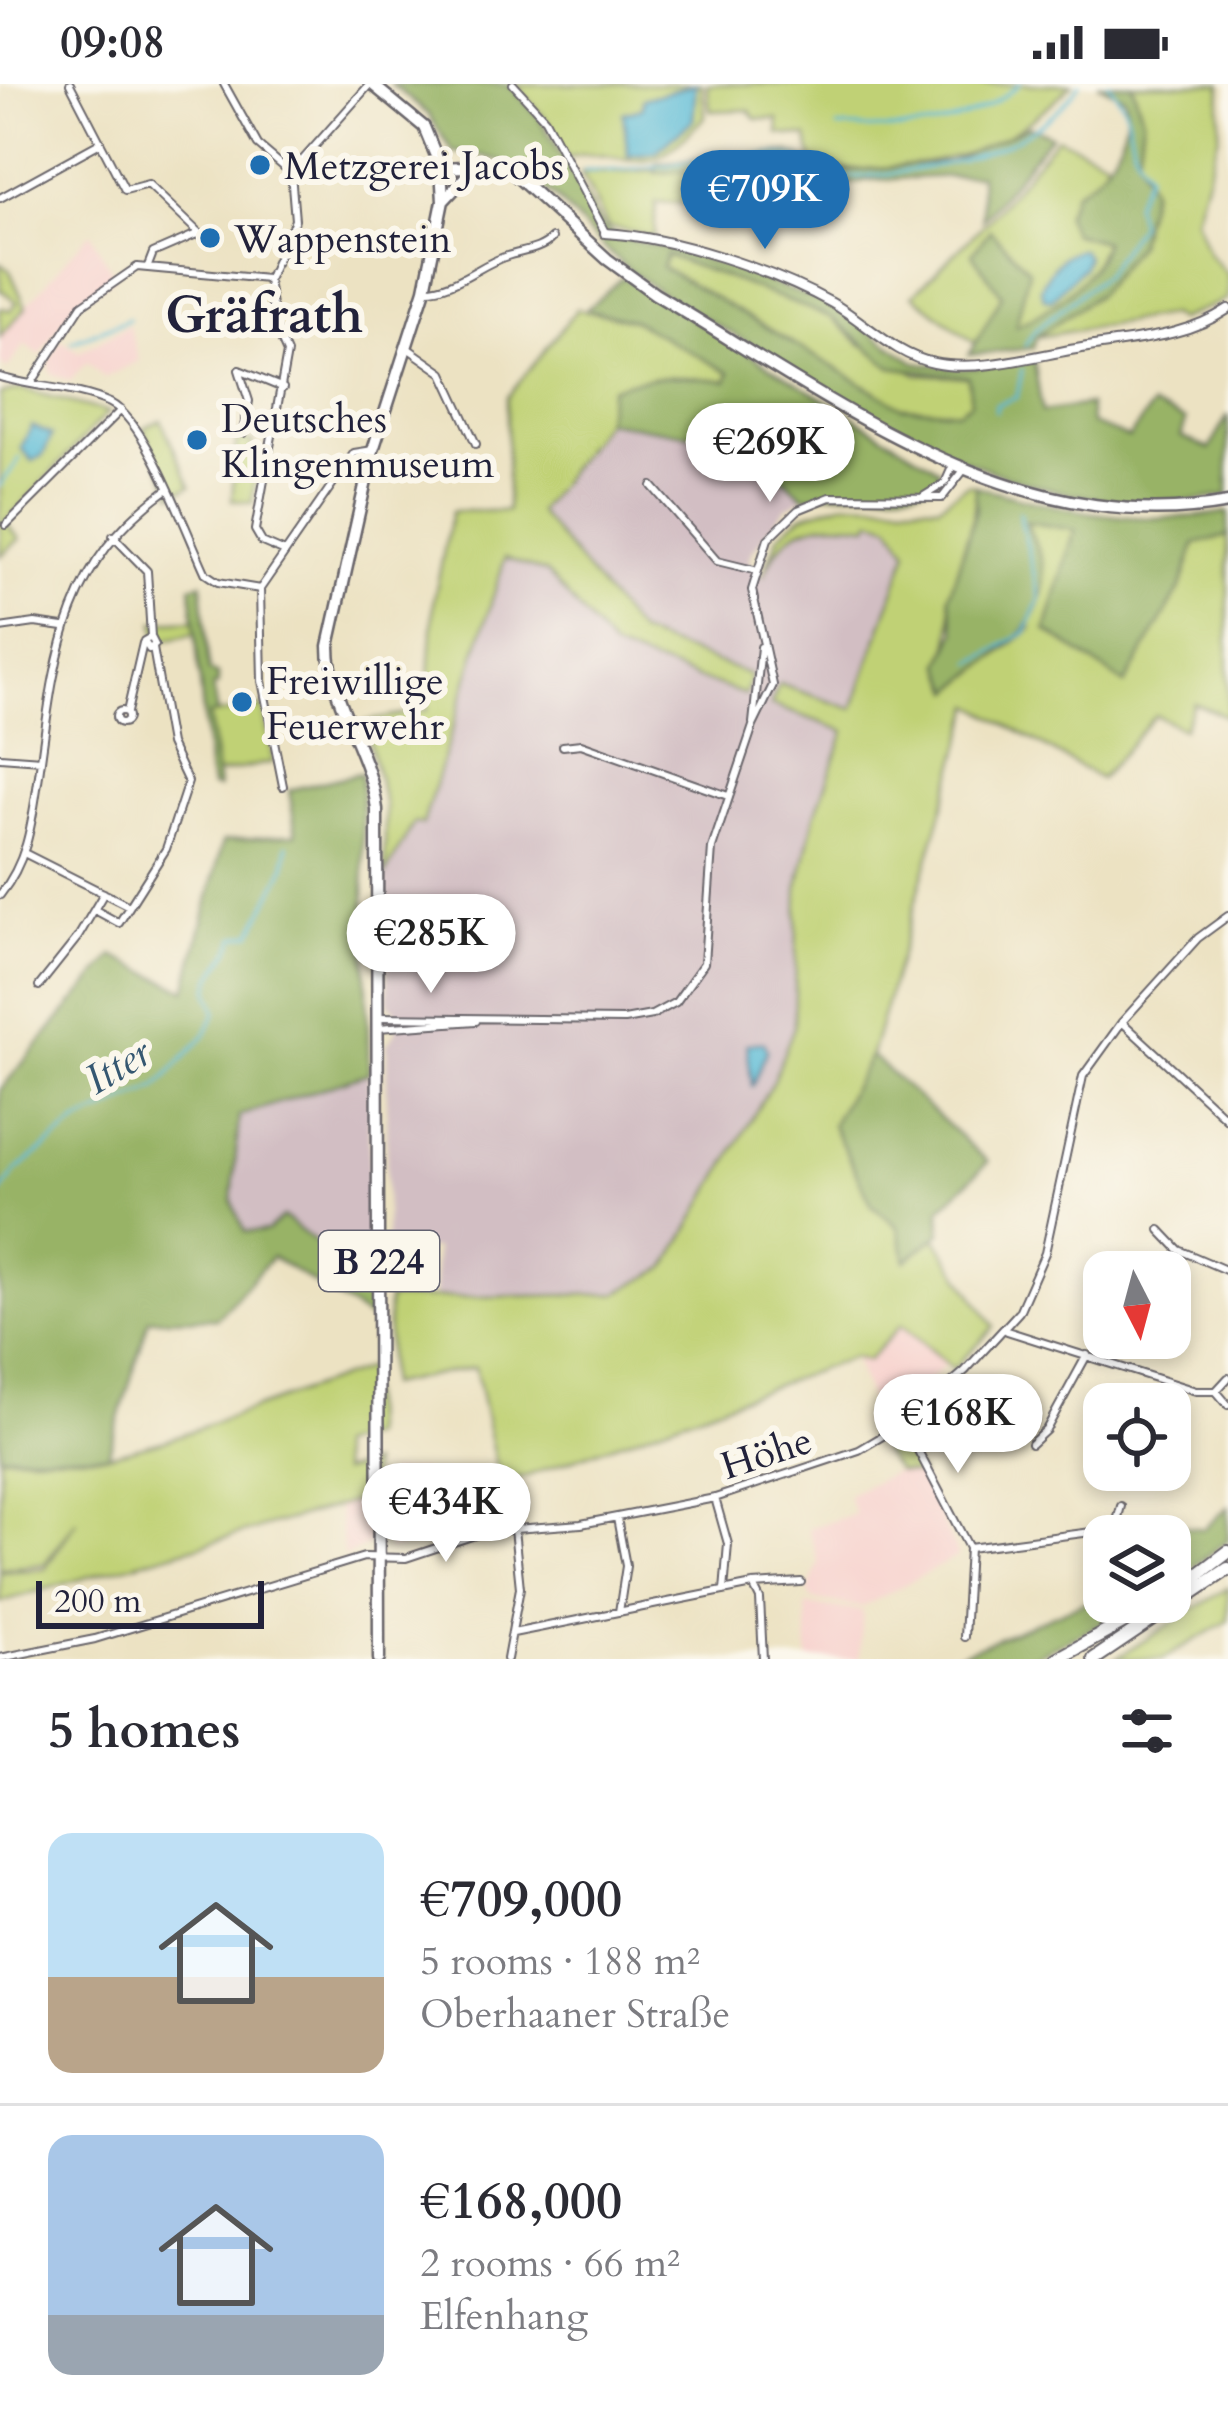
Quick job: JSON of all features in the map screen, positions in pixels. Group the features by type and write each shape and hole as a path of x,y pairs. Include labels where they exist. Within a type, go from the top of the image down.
{"highway":[{"path":"1191,1580 1228,1552"},
{"path":"1094,1659 1228,1569"},
{"path":"1057,1659 1123,1623"}],"main road":[{"name":"B 224","path":"371,84 414,115 441,168 443,201 425,290 373,451 332,626 329,662 375,795 379,1659"},
{"path":"443,201 477,166"},
{"path":"441,168 501,168 524,179 607,259 655,294 958,467 1027,493 1088,506 1166,510 1228,503"}],"street":[{"path":"70,84 124,190 148,184 192,220 200,235"},
{"path":"224,84 258,145 291,173 295,220 268,280 284,344 283,388 255,530 262,542 285,553"},
{"path":"291,173 371,84"},
{"path":"513,84 545,119 605,232 712,256 829,301 902,351 938,364 1005,360 1172,334 1228,309"},
{"path":"0,199 100,142"},
{"path":"148,266 153,253 217,230"},
{"path":"425,290 440,288 491,261 545,246 552,238"},
{"path":"32,382 87,299 148,266 268,280"},
{"path":"406,347 443,373 476,444"},
{"path":"243,433 249,401 239,370 283,388"},
{"path":"0,377 73,391 121,410 137,429 208,577 260,589"},
{"path":"0,388 13,380"},
{"path":"6,525 121,410"},
{"path":"283,786 262,681 260,589 354,453 373,451"},
{"path":"378,1023 624,1020 652,1015 676,1002 704,963 712,848 753,726 773,685 753,602 754,570 776,528 809,504 842,495 942,498 958,467"},
{"path":"652,486 718,561 754,570"},
{"path":"0,896 26,854 63,627 87,573 112,536 165,491"},
{"path":"95,910 118,923 175,832 188,782 170,744 151,637 147,572 112,536"},
{"path":"0,628 35,623 63,627"},
{"path":"127,712 143,643 151,637"},
{"path":"753,726 761,642"},
{"path":"143,643 153,648"},
{"path":"563,746 580,744 728,796"},
{"path":"0,757 41,760"},
{"path":"26,854 129,906"},
{"path":"39,986 104,892"},
{"name":"Höhe","path":"0,1658 95,1639 356,1559 406,1558 473,1534 617,1518 715,1498 859,1450 904,1424 1006,1330 1038,1275 1083,1076 1122,1022 1198,938 1228,916"},
{"path":"1122,1022 1228,1120"},
{"path":"1160,1230 1180,1250 1228,1271"},
{"path":"1006,1330 1083,1354"},
{"path":"1031,1444 1046,1430 1085,1359"},
{"path":"1099,1359 1170,1383"},
{"path":"1216,1391 1228,1378"},
{"path":"1191,1388 1216,1391 1228,1405"},
{"path":"904,1424 969,1548 964,1637"},
{"path":"715,1498 728,1544 724,1591"},
{"path":"1118,1515 1121,1506"},
{"path":"617,1518 626,1566 619,1612"},
{"path":"507,1659 520,1588 514,1529"},
{"path":"969,1548 1083,1531"},
{"path":"513,1633 753,1585 801,1582"},
{"path":"753,1585 760,1599 763,1659"}],"shaded area":[{"path":"90,232 115,277 74,305 40,355 25,344 7,369 0,364 0,337"},
{"path":"129,325 139,361 104,378 87,362 70,381 51,373 49,362 61,340 79,352"},
{"path":"605,421 744,443 805,496 786,508 753,550 749,561 762,577 784,538 807,522 869,524 871,519 891,525 908,551 853,710 780,684 772,704 846,730 815,815 798,889 794,1027 772,1083 667,1267 615,1294 435,1298 435,1249 386,1250 387,1044 396,1032 396,1011 388,1003 385,876 414,823 423,824 505,557 547,573 613,649 745,695 751,676 639,635 537,512"},
{"path":"369,1073 369,1283 284,1217 267,1231 245,1232 232,1201 238,1116"},
{"path":"901,1325 946,1363 917,1393 877,1421 853,1357 867,1360"},
{"path":"422,1470 422,1498 454,1494 456,1529 389,1551 388,1472"},
{"path":"897,1471 921,1475 958,1556 863,1607 813,1600 808,1590 819,1563 808,1528 855,1514 847,1495"},
{"path":"370,1497 370,1544 344,1557 337,1506"},
{"path":"806,1605 863,1611 859,1659 808,1659"}],"green space":[{"path":"391,84 509,84 540,119 601,225 615,236 688,254 826,303 915,362 961,369 1034,360 1042,412 1089,405 1091,424 1129,438 1152,406 1186,420 1181,437 1210,449 1228,415 1228,495 1165,503 1103,500 983,468 925,442 659,291 606,250 531,178 483,156 453,152 428,114","holes":["666,255 831,317 891,367 968,377 971,402 958,411 902,407 662,267"]},
{"path":"515,84 702,84 705,117 673,147 649,159 568,158 546,119"},
{"path":"707,84 1072,84 1011,134 969,153 921,164 860,169 812,158 807,137 779,134 778,119 756,119 749,110 710,111"},
{"path":"1098,84 1132,84 1143,118 1138,156 1151,189 1137,245 1097,295 1036,337 1033,348 969,355 1002,295 972,254 990,230 1029,270 1016,326 1069,292 1098,256 1104,242 1072,233 1065,215 1075,191 1106,164 1125,126 1125,98"},
{"path":"1132,84 1221,84 1219,135 1195,218 1208,253 1228,275 1228,299 1178,320 1169,315 1036,337 1097,295 1137,245 1151,190 1138,156 1143,118"},
{"path":"1029,126 1051,135 982,219 980,175 868,180 833,188 776,165 656,173 656,163 789,152 839,172 949,162"},
{"path":"1057,137 1107,160 1072,233 1104,242 1090,270 1069,293 1015,327 1002,294 980,344 973,342 913,295 989,219"},
{"path":"776,165 833,188 814,222 763,207 656,202 654,237 608,227 581,173"},
{"path":"666,255 831,317 859,343 917,374 968,377 972,402 958,411 902,407 662,267"},
{"path":"0,263 10,271 26,307 0,337 0,308 11,310 17,302 0,289"},
{"path":"623,277 939,469 940,479 917,488 805,497 744,443 605,421 611,388 668,377 727,381 730,373 632,320 586,310"},
{"path":"577,309 632,320 730,373 727,381 669,377 611,388 605,421 538,512 639,634 751,675 746,695 613,649 547,573 505,558 423,824 414,823 385,875 385,805 364,722 427,710 434,599 452,511 507,511 507,398"},
{"path":"21,389 108,412 5,522 20,539 0,556 0,394"},
{"path":"161,420 191,486 173,494 143,428"},
{"path":"237,432 240,440 253,442 250,452 258,455 252,503 232,500"},
{"path":"968,484 975,486 975,502 955,578 951,635 942,663 953,690 1031,629 1025,521 1075,529 1181,587 1195,543 1228,536 1228,717 1194,703 1183,729 1155,715 1100,779 973,705 871,1055 854,1090 872,1205 898,1226 906,1260 934,1236 994,1327 953,1369 901,1325 867,1361 853,1357 500,1486 475,1367 388,1385 388,1299 615,1294 667,1267 772,1083 794,1027 798,889 815,815 845,731 771,705 779,684 853,709 908,551 891,525 872,519 869,525 818,525 804,528 781,545 763,577 779,535 802,515 845,502 939,505"},
{"path":"975,486 1100,514 1163,518 1228,512 1228,536 1195,544 1181,587 1125,684 1046,630 1075,530 1026,522 1043,566 1038,607 1016,638 953,691 942,663 956,632 949,596 976,509"},
{"path":"202,583 209,671 218,675 218,685 213,686 217,714 209,715 218,788 211,787 208,767 191,586"},
{"path":"194,620 197,633 158,642 155,622"},
{"path":"263,707 273,762 217,774 209,715"},
{"path":"361,773 369,1073 239,1116 232,1201 245,1232 267,1231 283,1217 369,1283 370,1319 272,1257 217,1318 149,1319 108,1455 0,1455 0,1090 113,956 186,990 223,841 296,834 289,790"},
{"path":"871,1055 988,1162 940,1209 941,1233 906,1261 898,1227 872,1205 832,1124"},
{"path":"368,1368 370,1436 337,1446 341,1472 371,1464 370,1497 0,1602 0,1572 45,1569 77,1520 45,1564 0,1569 0,1456 108,1455 166,1440"},
{"path":"900,1440 921,1475 897,1471 881,1449"},
{"path":"1228,1507 1228,1540 1191,1569 1191,1527 1204,1529"},
{"path":"1228,1588 1228,1621 1163,1659 1115,1659 1172,1623 1191,1623 1191,1611"},
{"path":"1083,1603 1083,1623 1102,1623 1028,1659 948,1659"}],"water":[{"path":"696,84 693,120 656,152 628,155 623,113 642,108 643,99"},
{"path":"1081,249 1087,256 1084,266 1051,300 1044,298 1041,288 1052,269 1061,258"},
{"path":"32,426 52,435 43,455 33,461 21,448"},
{"path":"763,1042 767,1050 752,1087 747,1044"}],"waterway":[{"path":"837,127 911,128 955,121 1020,84"},
{"name":"Itter","path":"584,171 784,155 842,178 907,171 1004,145 1058,109 1080,84"},
{"path":"1025,345 1035,330 1104,275 1139,224 1134,204 1148,173 1134,149 1125,107 1109,84"},
{"path":"71,342 129,319"},
{"path":"996,411 996,405 1017,397 1022,370"},
{"path":"0,486 20,458"},
{"path":"973,663 1026,632 1040,599 1019,512"},
{"name":"Itter","path":"0,1194 17,1170 77,1123 157,1087 206,1034 216,1012 210,993 212,979 235,937 252,933 285,867 288,845"}],"place":[{"name":"Metzgerei Jacobs","path":"260,165"},
{"name":"Wappenstein","path":"210,238"},
{"name":"Deutsches Klingenmuseum","path":"197,440"},
{"name":"Freiwillige Feuerwehr","path":"242,702"}],"district":[{"name":"Gräfrath","path":"264,314"}]}
